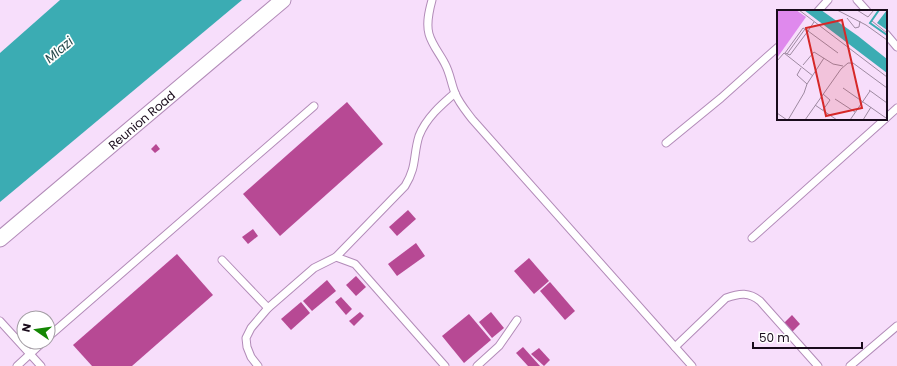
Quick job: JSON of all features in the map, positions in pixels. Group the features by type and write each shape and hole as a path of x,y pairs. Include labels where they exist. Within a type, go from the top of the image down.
{"street":[{"name":"Reunion Road","path":"0,239 283,0"}],"lane":[{"path":"432,0 428,20 429,33 434,47 452,78 455,93 472,119 692,366"},
{"path":"819,10 828,0"},
{"path":"857,0 865,10"},
{"path":"887,35 897,47"},
{"path":"666,143 721,98 777,48"},
{"path":"258,366 251,357 247,347 246,338 251,328 268,308 314,268 336,256 405,186 412,174 416,160 416,147 425,123 439,107 455,93"},
{"path":"56,330 314,106"},
{"path":"887,117 897,108"},
{"path":"752,238 884,120"},
{"path":"336,256 355,264 445,366"},
{"path":"222,260 268,308"},
{"path":"675,347 726,298 736,294 745,293 753,295 760,301 818,366"},
{"path":"477,366 499,346 517,320"},
{"path":"0,321 40,366"},
{"path":"850,366 897,326"},
{"path":"17,366 34,350"}],"water":[{"name":"Mlazi","path":"60,0 242,0 0,202 0,53"}],"building":[{"path":"347,102 383,144 280,236 243,194"},
{"path":"156,144 160,149 155,153 151,149"},
{"path":"408,210 416,219 397,236 389,227"},
{"path":"253,229 258,236 248,244 242,237"},
{"path":"416,243 425,256 397,276 388,264"},
{"path":"177,254 213,295 132,366 92,366 73,345"},
{"path":"529,258 549,281 534,294 514,271"},
{"path":"356,276 366,287 356,296 346,285"},
{"path":"327,280 336,291 312,311 303,301"},
{"path":"550,282 575,311 565,320 540,291"},
{"path":"341,297 352,309 346,315 335,302"},
{"path":"301,302 310,313 291,330 281,319"},
{"path":"360,312 364,316 354,326 349,321"},
{"path":"491,312 504,328 492,338 479,322"},
{"path":"469,314 491,340 464,363 442,336"},
{"path":"792,315 800,324 792,332 784,323"},
{"path":"523,347 540,366 528,366 516,353"},
{"path":"539,348 550,360 544,366 531,354"}]}
